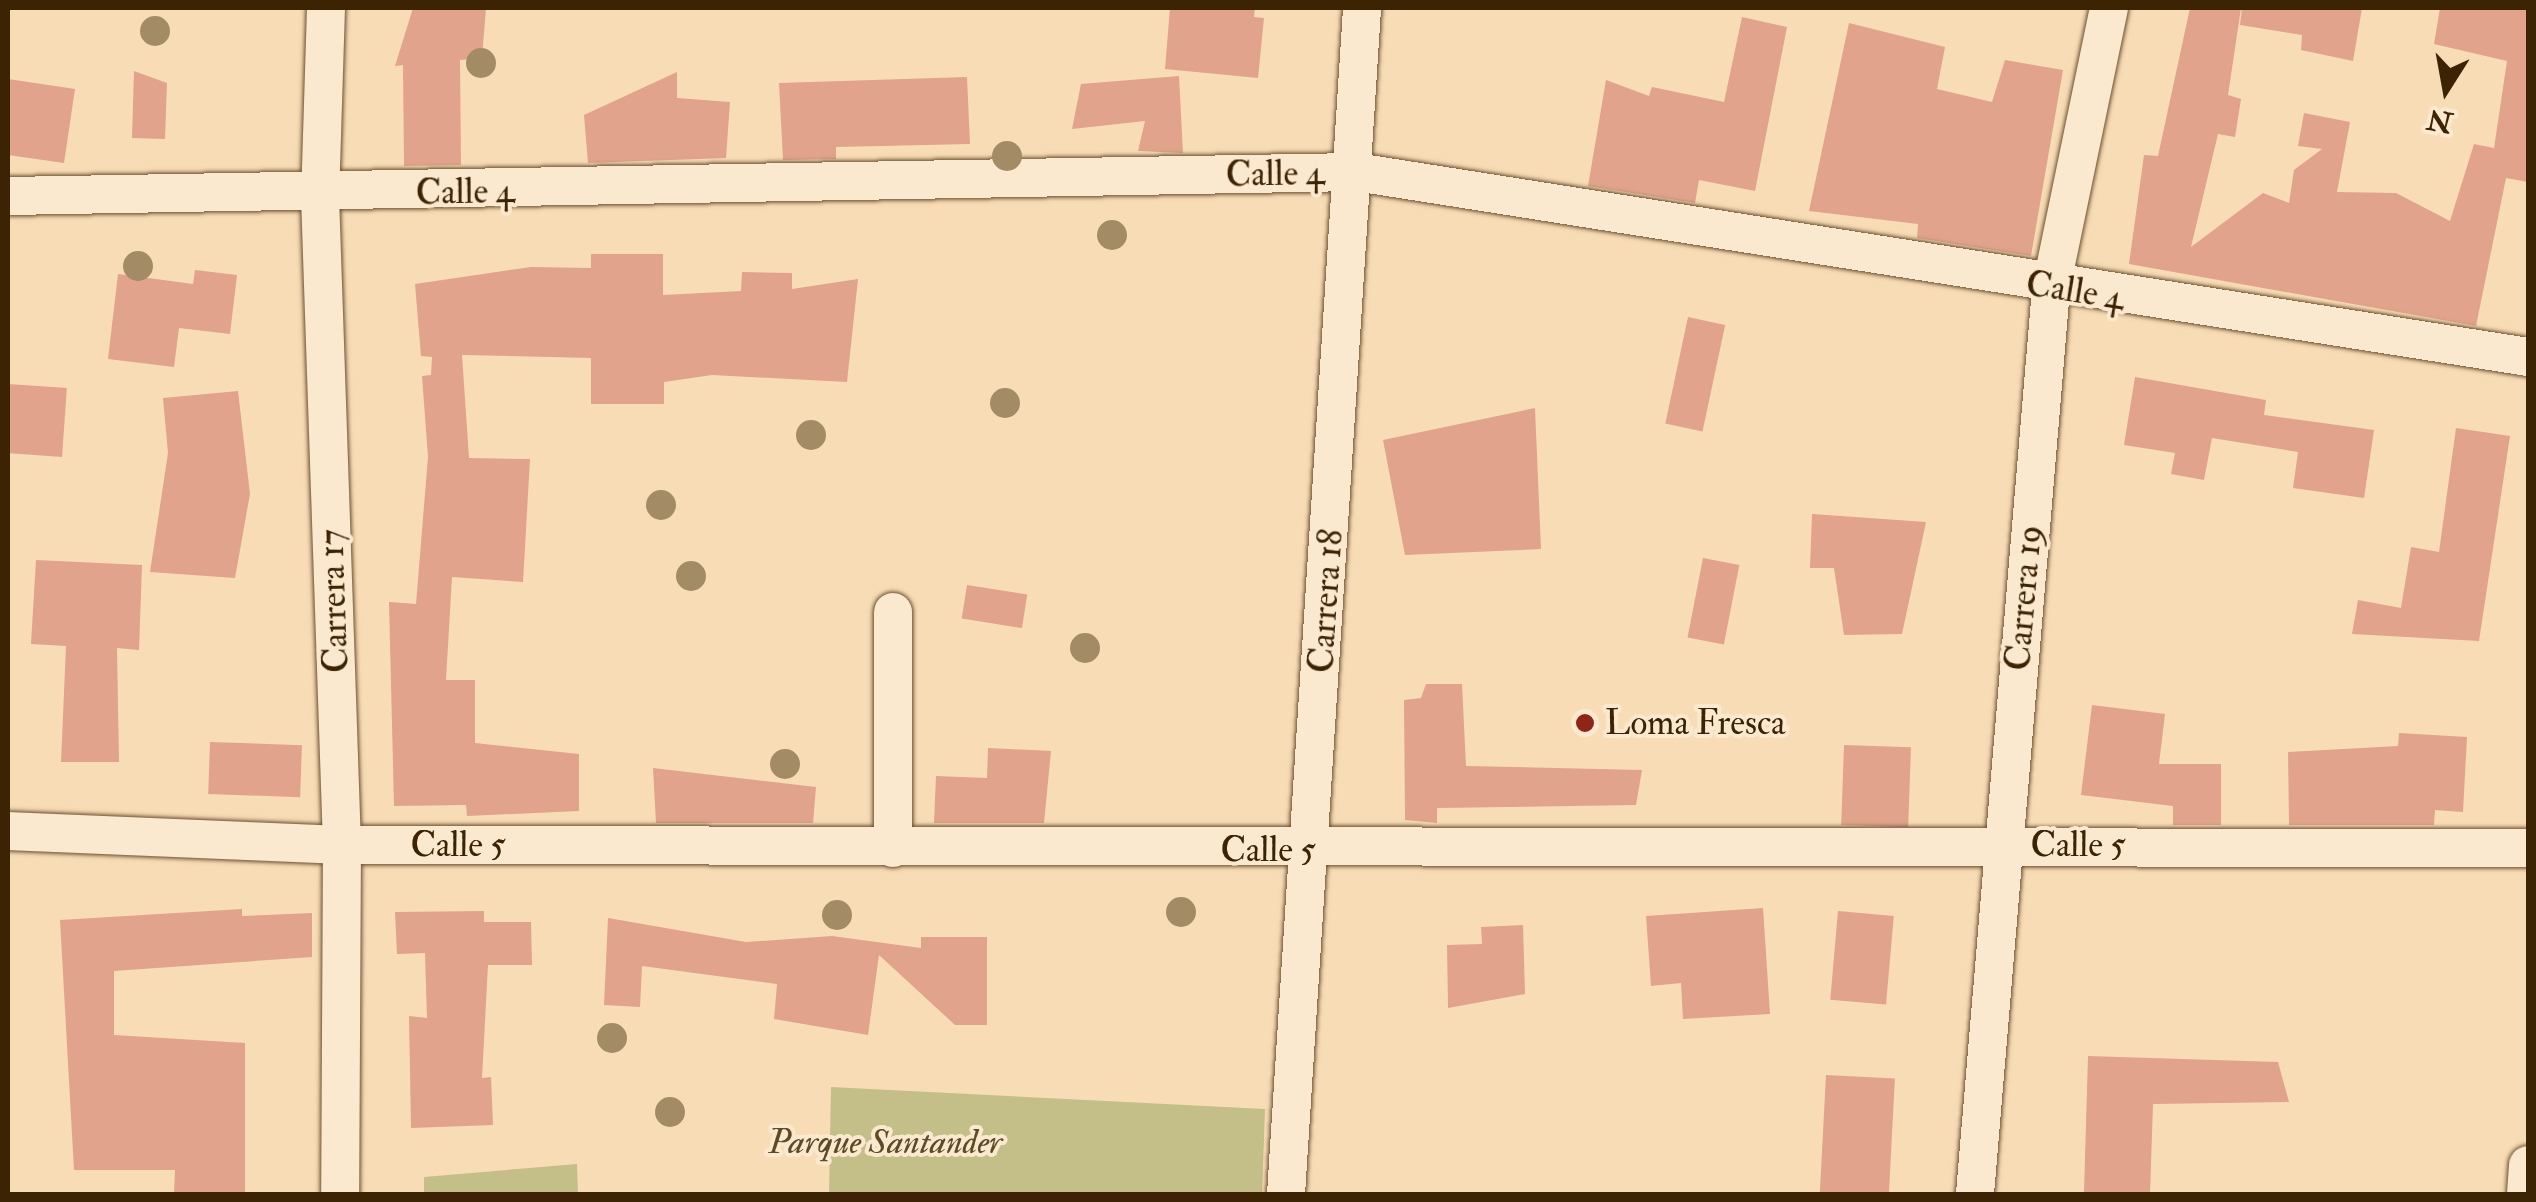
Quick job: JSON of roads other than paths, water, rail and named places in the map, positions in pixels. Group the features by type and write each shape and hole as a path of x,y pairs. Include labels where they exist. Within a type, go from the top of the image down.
{"street":[{"name":"Carrera 17","path":"326,8 320,196 342,844 340,1194"},
{"name":"Carrera 18","path":"1286,1194 1356,172 1362,8"},
{"name":"Carrera 19","path":"1976,1194 2051,288 2110,8"},
{"name":"Calle 4","path":"8,196 320,196 1356,172 2051,288 2528,356"},
{"path":"892,612 893,848"},
{"name":"Calle 5","path":"8,831 342,844 893,848 1309,850 2003,844 2528,848"},
{"path":"2526,1194 2528,1165"}],"place":[{"name":"Loma Fresca","path":"1585,723"}],"park label":[{"name":"Parque Santander","path":"885,1142"}]}
